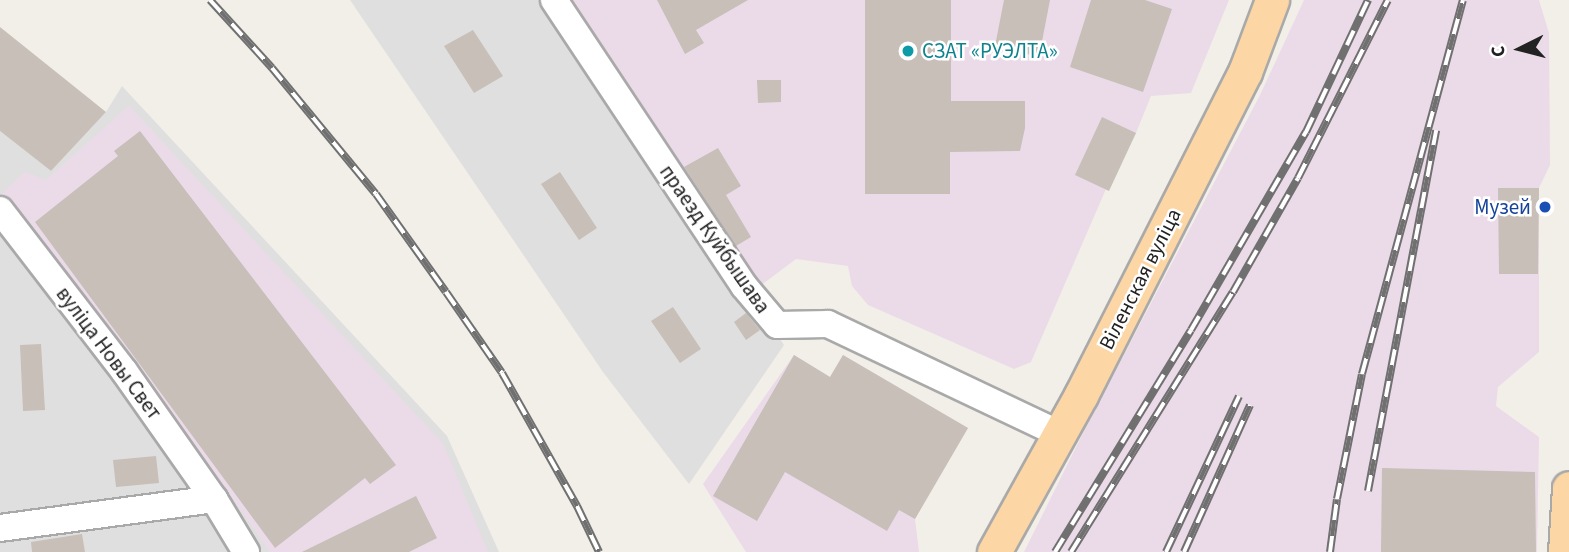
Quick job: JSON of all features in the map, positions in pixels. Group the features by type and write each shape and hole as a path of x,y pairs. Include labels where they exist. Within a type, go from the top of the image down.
{"main road":[{"name":"Віленская вуліца","path":"994,552 1060,434 1245,72 1272,0"},
{"path":"1565,552 1569,488"}],"street":[{"name":"праезд Куйбышава","path":"554,0 744,286 776,326 828,324 1060,434"},
{"name":"вуліца Новы Свет","path":"0,210 124,371 214,499 246,552"},
{"path":"0,528 214,499"}],"shaded area":[{"path":"350,0 550,0 784,345 689,484 603,372"},
{"path":"565,0 1229,0 1191,93 1151,96 1136,133 1106,189 1031,362 1014,369 868,305 852,286 848,266 796,259 756,289"},
{"path":"1304,0 1539,0 1549,33 1550,165 1539,188 1539,352 1498,387 1496,406 1539,437 1537,552 1024,552 1084,431 1260,95"},
{"path":"122,86 447,436 499,552 0,552 0,131 51,171 106,112"},
{"path":"129,106 443,444 488,552 270,552 237,504 0,201 0,196 25,172 46,180"},
{"path":"794,355 830,377 843,355 968,428 915,519 919,552 746,552 703,484"}],"building":[{"path":"657,0 748,0 696,30 704,43 685,54"},
{"name":"СЗАТ «РУЭЛТА»","path":"865,0 951,0 951,101 1025,101 1025,128 1020,151 950,152 950,194 865,194"},
{"path":"1004,0 1050,0 1039,57 995,46"},
{"path":"1091,0 1145,0 1172,9 1143,92 1070,67"},
{"path":"0,27 106,112 51,171 0,131"},
{"path":"473,30 503,76 474,93 444,46"},
{"path":"757,80 781,80 781,102 758,103"},
{"path":"1102,117 1136,133 1109,191 1075,175"},
{"path":"140,131 396,465 370,484 365,478 275,548 35,222 118,156 114,151"},
{"path":"718,148 741,186 726,195 751,237 736,246 684,167"},
{"path":"560,172 597,228 579,240 541,184"},
{"path":"1498,188 1539,188 1538,274 1499,274"},
{"path":"673,307 701,349 680,363 651,321"},
{"path":"746,313 760,330 746,340 734,322"},
{"path":"41,344 45,410 23,411 20,345"},
{"path":"794,355 830,377 843,355 968,428 915,519 899,510 887,531 785,472 757,521 713,496"},
{"path":"156,456 159,483 116,487 113,460"},
{"path":"1382,468 1535,472 1536,552 1381,552"},
{"path":"416,496 437,538 409,552 302,552"},
{"path":"82,534 85,552 32,552 31,542"}],"railway":[{"path":"210,0 272,68 376,194 446,292 502,373 577,506 599,552"},
{"path":"1055,552 1191,330 1306,132 1368,0"},
{"path":"1071,552 1233,292 1298,178 1388,0"},
{"path":"1330,552 1337,499 1362,374 1463,0"},
{"path":"1368,491 1436,130"},
{"path":"1166,552 1239,396"},
{"path":"1184,552 1250,405"}],"place":[{"name":"СЗАТ «РУЭЛТА»","path":"908,51"},
{"name":"Музей","path":"1545,207"}]}
